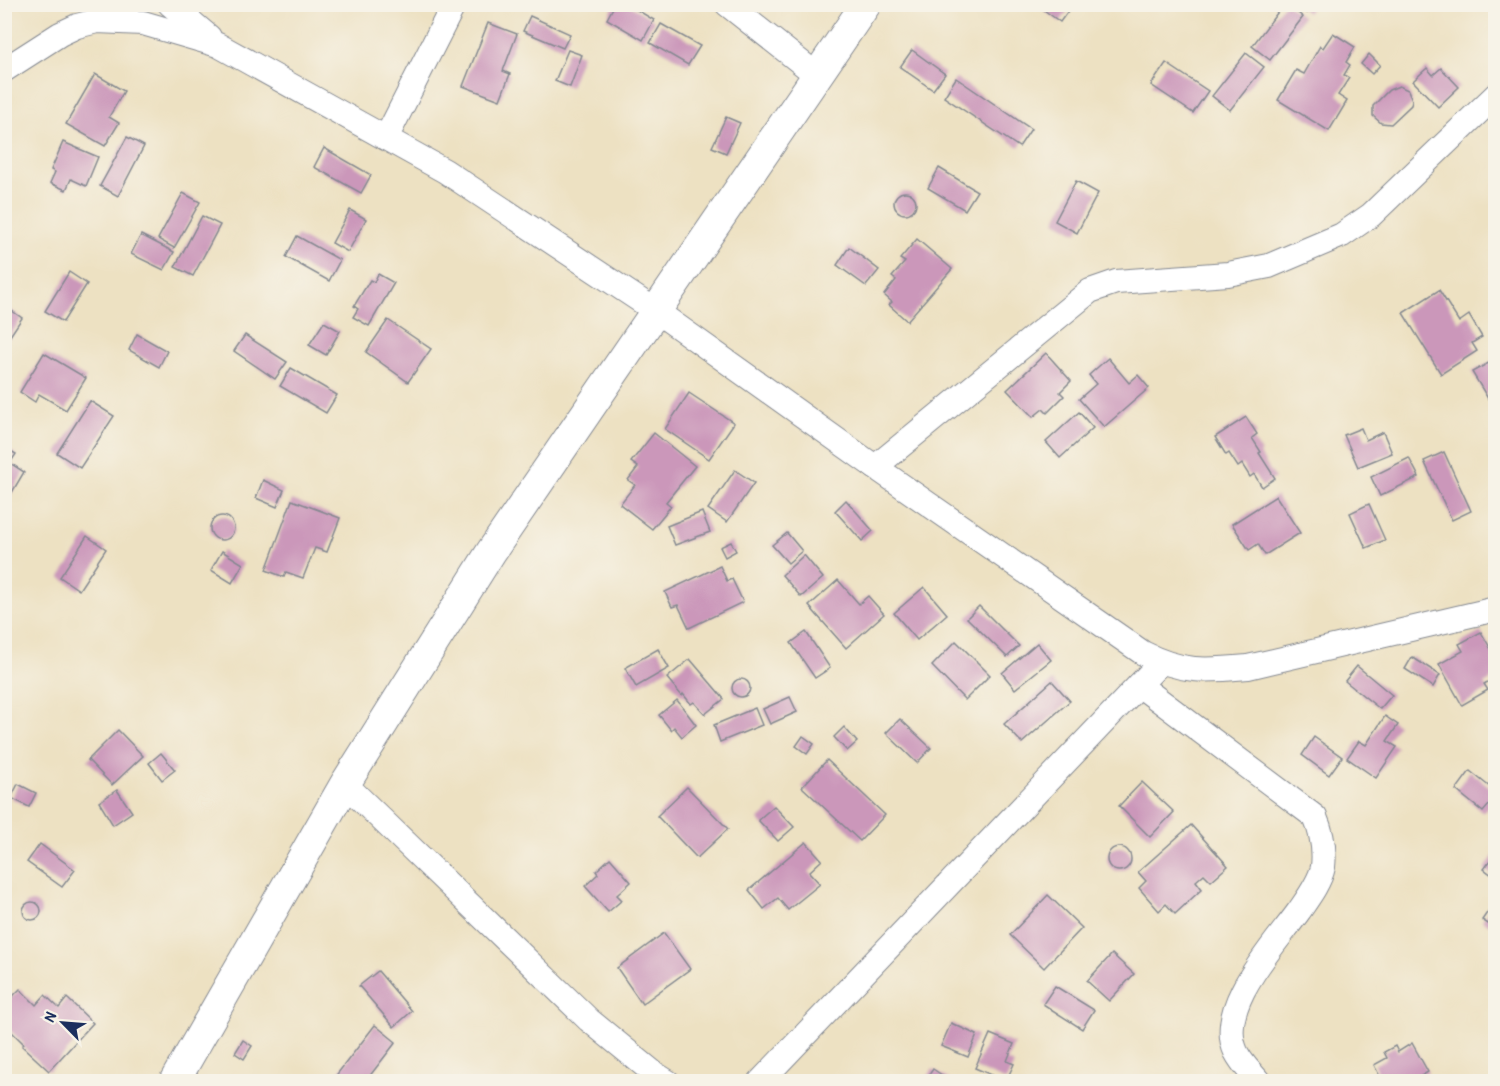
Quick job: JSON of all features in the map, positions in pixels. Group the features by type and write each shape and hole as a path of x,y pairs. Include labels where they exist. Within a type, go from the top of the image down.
{"street":[{"path":"170,4 218,45 445,171 656,311 875,467 1143,653 1161,662 1194,670 1248,667 1496,609"},
{"path":"386,138 454,4"},
{"path":"727,4 818,76"},
{"path":"174,1082 345,784 491,552 866,4"},
{"path":"4,70 60,34 77,26 97,21 143,23 218,45"},
{"path":"875,467 1090,291 1116,282 1228,274 1269,266 1342,235 1371,215 1496,95"},
{"path":"760,1082 1161,662"},
{"path":"1139,685 1315,817 1322,833 1323,869 1310,895 1237,1001 1232,1021 1236,1051 1244,1065 1259,1082"},
{"path":"345,784 589,1020 668,1082"}],"building":[{"path":"615,4 627,4 654,20 643,40 607,19"},
{"path":"794,4 806,4 802,10"},
{"path":"1036,4 1073,4 1060,22"},
{"path":"1284,4 1303,17 1270,60 1252,46"},
{"path":"1297,4 1314,4 1307,13"},
{"path":"530,16 570,34 563,48 523,31"},
{"path":"488,23 517,34 503,71 510,74 500,100 463,86"},
{"path":"661,24 700,46 688,65 650,43"},
{"path":"1333,33 1355,47 1346,62 1350,65 1344,75 1349,78 1338,95 1347,101 1329,131 1278,100 1296,70 1304,74 1320,46 1323,48"},
{"path":"568,50 582,55 570,87 555,81"},
{"path":"912,50 945,74 933,90 900,67"},
{"path":"1246,53 1264,67 1230,110 1212,96"},
{"path":"1369,54 1380,65 1372,74 1361,64"},
{"path":"1166,63 1208,91 1193,113 1151,85"},
{"path":"1427,68 1433,75 1441,68 1459,87 1438,107 1413,81"},
{"path":"95,74 124,91 109,117 119,123 105,146 66,124"},
{"path":"956,78 1031,129 1019,147 944,97"},
{"path":"1399,86 1408,90 1412,100 1411,105 1391,124 1381,123 1373,116 1373,106 1389,90"},
{"path":"726,117 740,123 726,153 712,147"},
{"path":"127,137 144,146 118,196 100,186"},
{"path":"63,142 98,157 86,186 71,179 66,190 50,183 55,172 51,170"},
{"path":"324,148 371,175 361,193 314,167"},
{"path":"939,168 977,191 965,210 928,188"},
{"path":"1076,181 1098,193 1077,233 1055,221"},
{"path":"905,192 913,195 916,203 913,211 905,214 897,211 894,203 897,195"},
{"path":"183,193 200,202 174,248 158,239"},
{"path":"350,210 366,219 348,252 332,243"},
{"path":"202,216 220,225 193,276 175,267"},
{"path":"141,235 174,252 164,270 131,254"},
{"path":"297,236 340,260 329,281 286,257"},
{"path":"917,239 952,269 907,321 889,305 892,302 884,295 896,280 892,277 905,262 900,259"},
{"path":"849,247 879,270 866,286 837,265"},
{"path":"69,272 87,284 63,322 45,311"},
{"path":"378,274 394,283 369,326 353,317 358,309 354,306 370,280 374,282"},
{"path":"1439,290 1459,322 1469,315 1482,337 1472,343 1477,351 1441,374 1403,313"},
{"path":"5,306 22,318 4,345 4,308"},
{"path":"388,320 431,349 408,382 366,352"},
{"path":"324,322 340,331 326,355 309,345"},
{"path":"137,334 167,351 159,367 129,350"},
{"path":"245,335 287,362 275,379 234,351"},
{"path":"44,353 86,378 66,410 39,394 35,402 20,392"},
{"path":"1046,353 1071,381 1060,392 1064,396 1047,413 1043,409 1033,417 1007,390"},
{"path":"1108,358 1129,383 1138,375 1149,388 1104,427 1079,399 1096,384 1089,375"},
{"path":"1496,359 1496,412 1472,372"},
{"path":"291,368 337,395 326,413 280,386"},
{"path":"689,393 734,423 709,459 665,429"},
{"path":"90,401 114,416 80,468 57,453"},
{"path":"1079,412 1093,428 1060,458 1046,442"},
{"path":"1246,417 1257,434 1252,438 1261,452 1259,453 1275,478 1262,487 1254,474 1250,477 1242,464 1238,467 1229,453 1226,455 1215,437"},
{"path":"1361,428 1366,440 1383,432 1392,453 1358,467 1344,435"},
{"path":"654,433 695,466 666,502 671,506 652,529 620,504 635,485 628,480 638,467 631,462"},
{"path":"4,447 16,454 10,463 24,472 4,506"},
{"path":"1444,452 1471,511 1452,520 1424,461"},
{"path":"1409,458 1419,477 1380,496 1371,477"},
{"path":"735,470 754,483 727,522 708,509"},
{"path":"263,480 284,490 277,507 256,498"},
{"path":"1276,496 1300,533 1265,555 1258,544 1249,550 1232,524"},
{"path":"292,500 340,518 327,552 315,548 303,578 286,572 284,577 266,570"},
{"path":"846,500 873,531 862,541 835,511"},
{"path":"1369,504 1385,540 1366,548 1350,513"},
{"path":"702,512 710,532 675,545 667,526"},
{"path":"222,516 227,517 233,523 233,533 227,539 222,540 217,539 211,533 210,528 211,523 217,517"},
{"path":"787,533 802,551 788,563 772,545"},
{"path":"87,536 106,549 79,590 60,577"},
{"path":"731,542 736,551 725,557 720,547"},
{"path":"222,551 243,564 232,583 211,570"},
{"path":"804,555 823,578 801,597 782,575"},
{"path":"720,566 727,581 732,579 743,602 689,628 678,605 672,607 665,592"},
{"path":"838,580 859,604 868,596 884,614 846,648 809,606"},
{"path":"924,587 947,614 917,640 894,613"},
{"path":"979,606 1019,646 1007,657 967,618"},
{"path":"806,632 830,668 815,678 791,643"},
{"path":"1481,632 1496,658 1496,677 1484,684 1488,690 1462,705 1439,664 1463,651 1459,644"},
{"path":"956,641 990,675 965,700 932,666"},
{"path":"1037,643 1051,660 1015,689 1002,673"},
{"path":"658,649 669,668 636,687 625,668"},
{"path":"1412,657 1440,675 1433,687 1405,669"},
{"path":"690,659 724,699 705,714 694,702 691,704 683,694 682,696 667,678"},
{"path":"1357,666 1392,695 1380,709 1345,681"},
{"path":"737,679 745,679 750,684 748,695 737,697 732,692 732,684"},
{"path":"1052,681 1070,701 1022,743 1004,724"},
{"path":"790,697 797,712 770,724 763,709"},
{"path":"677,700 696,725 682,737 674,727 671,730 659,715"},
{"path":"755,708 762,725 720,742 714,725"},
{"path":"1385,716 1398,725 1387,741 1397,747 1376,778 1347,758 1359,741 1366,745"},
{"path":"900,719 931,748 917,763 886,733"},
{"path":"844,727 857,742 847,751 834,737"},
{"path":"118,730 143,756 112,785 88,760"},
{"path":"803,736 814,744 807,754 796,746"},
{"path":"1314,737 1342,757 1329,775 1302,755"},
{"path":"161,753 175,770 162,780 149,763"},
{"path":"827,760 885,815 860,841 802,787"},
{"path":"1470,771 1496,792 1496,797 1483,812 1456,790"},
{"path":"1142,782 1174,812 1150,837 1119,806"},
{"path":"18,784 36,793 29,807 11,798"},
{"path":"687,787 728,829 697,858 657,816"},
{"path":"117,790 132,812 113,825 99,802"},
{"path":"774,806 794,827 778,841 758,820"},
{"path":"1191,825 1228,866 1211,881 1204,874 1196,881 1202,889 1175,914 1166,904 1159,911 1139,888 1146,881 1138,872"},
{"path":"806,842 822,860 809,872 820,884 788,910 778,898 764,909 749,890"},
{"path":"40,844 75,870 62,887 27,862"},
{"path":"1119,847 1127,851 1131,859 1127,867 1119,871 1111,867 1107,859 1111,851"},
{"path":"1496,853 1496,878 1484,869"},
{"path":"610,858 631,882 617,895 622,900 608,912 585,886"},
{"path":"1048,895 1082,928 1044,968 1010,935"},
{"path":"1496,900 1496,929 1482,920"},
{"path":"28,902 36,902 41,907 39,918 28,920 23,915 23,907"},
{"path":"664,933 690,969 642,1004 617,968"},
{"path":"1112,954 1134,974 1109,1001 1087,981"},
{"path":"378,971 412,1011 394,1027 359,986"},
{"path":"1055,986 1094,1010 1082,1029 1043,1004"},
{"path":"20,989 36,1005 45,995 59,1008 67,998 93,1023 49,1071 22,1046 24,1044 11,1031 7,1036 4,1034 4,1005"},
{"path":"951,1023 977,1035 968,1057 941,1046"},
{"path":"375,1025 396,1042 365,1082 331,1082"},
{"path":"990,1034 1014,1044 1007,1061 1014,1064 1006,1081 975,1068"},
{"path":"243,1040 252,1046 244,1059 235,1053"},
{"path":"1412,1043 1428,1072 1411,1082 1383,1082 1374,1065 1387,1058 1384,1052 1395,1046 1398,1052"},
{"path":"933,1069 952,1082 924,1082"}]}
